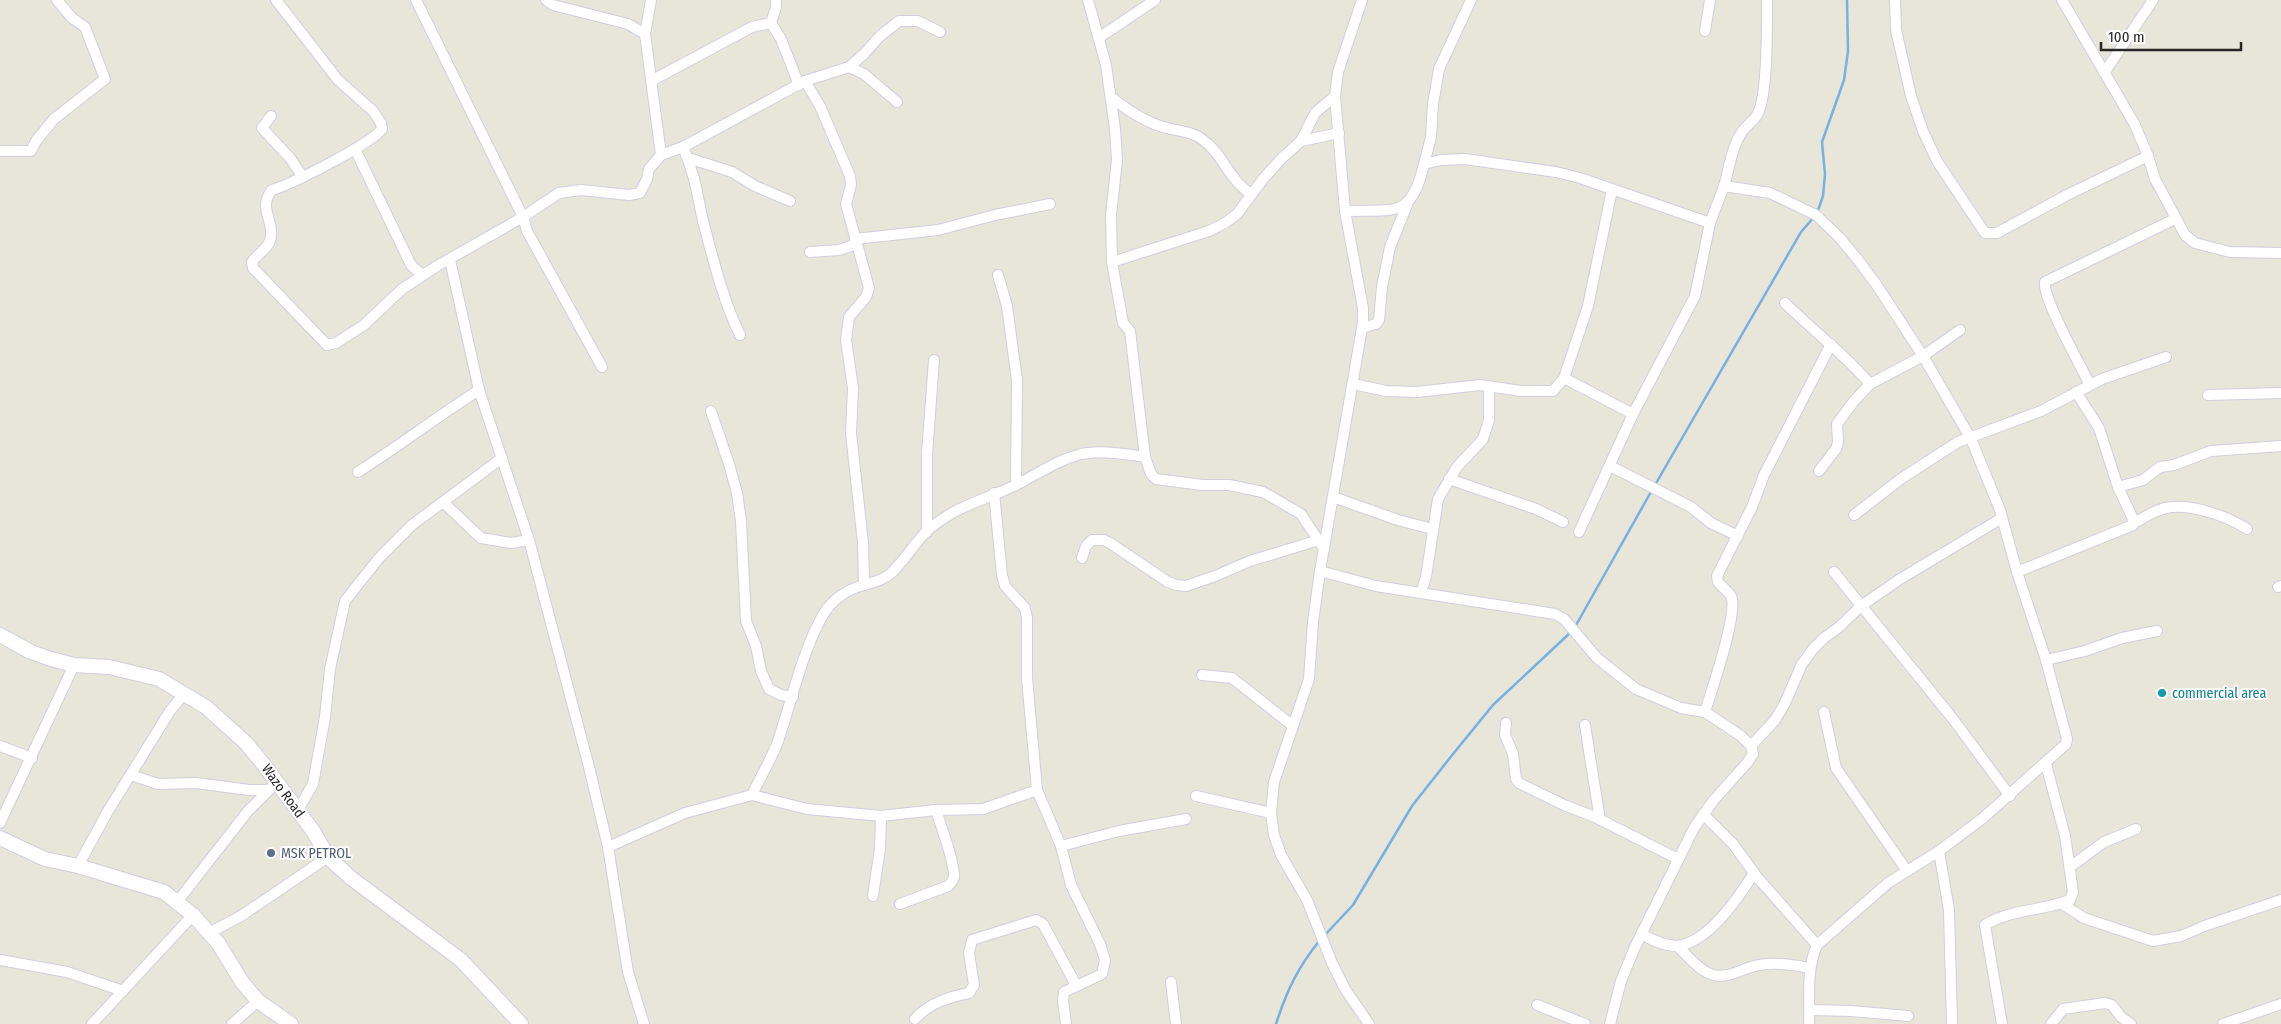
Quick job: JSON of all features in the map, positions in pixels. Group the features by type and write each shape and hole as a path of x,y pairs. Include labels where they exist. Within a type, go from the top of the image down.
{"main road":[{"name":"Wazo Road","path":"0,635 31,652 74,665 109,667 159,679 206,707 224,721 246,743 273,786 298,810 328,857 351,878 461,960 521,1024"},
{"path":"0,838 45,859 78,866 164,892 193,915 218,943 242,982 258,1001 291,1024"}],"street":[{"path":"0,151 31,151 36,141 54,119 105,79 85,27 72,18 56,0"},
{"path":"276,0 338,80 373,111 381,123 382,129 378,134 355,149 285,186 272,190 267,196 265,203 271,236 269,244 252,262 253,268 326,345 336,343 364,325 402,289 422,275 523,217 558,193 582,190 629,195 640,193 647,179 648,170 661,155 683,147 802,83 849,67 880,36 899,21 908,19 918,21 940,32"},
{"path":"416,0 523,217 527,230 602,367"},
{"path":"652,0 645,34 661,155"},
{"path":"771,23 776,8 776,0"},
{"path":"1088,0 1100,37 1110,97 1117,160 1112,215 1112,262 1123,322 1130,331 1145,457 1151,474 1156,479 1202,485 1229,485 1263,492 1301,514 1322,545"},
{"path":"1100,37 1155,0"},
{"path":"1362,0 1338,72 1336,96 1345,211 1363,308 1362,328 1333,497 1322,545 1309,678 1274,782 1271,813 1274,835 1281,855 1307,900 1344,989 1369,1024"},
{"path":"1362,328 1376,324 1379,320 1382,287 1390,247 1407,205 1414,196 1424,164 1430,137 1439,69 1471,0"},
{"path":"1705,31 1710,0"},
{"path":"1579,532 1633,414 1695,296 1710,223 1724,186 1738,138 1747,124 1757,115 1759,107 1766,67 1767,0"},
{"path":"1895,0 1896,30 1911,96 1923,132 1937,161 1985,233 1997,234 2067,195 2148,156"},
{"path":"2062,0 2134,122 2155,179 2185,235 2195,243 2230,252 2281,253"},
{"path":"2104,73 2153,0"},
{"path":"551,2 628,24 645,34"},
{"path":"651,81 752,27 771,23"},
{"path":"771,23 781,39 802,83 820,106 850,176 851,185 846,204 868,288 866,297 849,317 846,340 854,388 851,433 863,543 864,585"},
{"path":"849,67 864,74 897,102"},
{"path":"1112,262 1209,231 1237,214 1251,194 1282,158 1301,141 1315,113 1336,96"},
{"path":"1110,97 1140,118 1164,127 1192,134 1202,139 1213,148 1237,183 1251,194"},
{"path":"271,116 262,128 290,158 302,176"},
{"path":"1301,141 1339,134"},
{"path":"683,147 693,171 715,263 740,335"},
{"path":"355,149 411,265 422,275"},
{"path":"688,158 732,172 755,186 790,200"},
{"path":"1424,164 1435,161 1465,159 1556,172 1580,178 1710,223"},
{"path":"1724,186 1770,193 1816,215 1839,237 1876,284 1923,356 1971,439 2002,518 2016,572 2046,660 2067,739 2066,744 2010,796 1938,851 1888,883 1817,945 1810,968 1809,1024"},
{"path":"1353,384 1386,391 1417,392 1468,386 1521,391 1553,391 1564,378 1588,306 1612,190"},
{"path":"810,252 839,250 856,241 938,230 995,215 1050,204"},
{"path":"1345,211 1395,209 1407,205"},
{"path":"2090,384 2054,312 2045,289 2046,282 2175,219"},
{"path":"450,260 479,390 529,540 589,766 608,847 628,972 644,1024"},
{"path":"998,275 1007,306 1017,380 1016,485"},
{"path":"1785,303 1814,332 1831,344 1870,384"},
{"path":"1819,471 1836,449 1838,442 1837,424 1854,401 1870,384 1923,356 1960,330"},
{"path":"1705,712 1718,670 1732,604 1730,595 1718,582 1717,576 1752,507 1764,475 1831,344"},
{"path":"1854,515 1902,478 1958,442 1971,439 2041,411 2090,384 2166,357"},
{"path":"927,532 928,454 934,360"},
{"path":"1564,378 1633,414"},
{"path":"1421,592 1426,577 1438,499 1449,479 1463,460 1483,439 1489,420 1489,387"},
{"path":"358,472 399,446 442,413 479,390"},
{"path":"2076,392 2099,428 2118,486 2134,521"},
{"path":"2208,395 2281,393"},
{"path":"711,411 737,493 746,620 769,689 781,695 792,697"},
{"path":"2118,486 2143,480 2160,467 2174,465 2211,451 2281,446"},
{"path":"752,795 776,746 823,614 833,601 864,585 876,583 889,575 927,532 955,510 1016,485 1055,464 1081,454 1110,453 1145,457"},
{"path":"298,810 313,784 325,717 330,670 345,602 379,558 412,525 502,458"},
{"path":"1610,466 1691,507 1711,523 1738,536"},
{"path":"1449,479 1536,509 1563,522"},
{"path":"994,493 1002,575 1005,586 1025,608 1027,618 1027,678 1037,790 1062,846 1071,885 1093,929 1105,960 1102,974 1064,992 1063,1001 1066,1024"},
{"path":"1333,497 1398,520 1432,529"},
{"path":"443,502 482,538 511,543 529,540"},
{"path":"2134,521 2167,508 2188,509 2219,514 2234,520 2247,529"},
{"path":"1751,746 1775,720 1785,703 1802,664 1813,649 1861,606 1900,579 2002,518"},
{"path":"2016,572 2133,525 2134,521"},
{"path":"1082,558 1086,546 1092,540 1104,540 1122,549 1168,582 1186,586 1250,561 1322,545"},
{"path":"1320,571 1376,586 1555,614 1564,619 1597,658 1636,689 1681,708 1705,712 1722,721 1751,746 1752,754 1748,763 1703,814 1678,859 1641,934 1621,981 1610,1024"},
{"path":"1834,572 1953,719 2010,796"},
{"path":"2046,660 2122,638 2156,631"},
{"path":"0,823 74,665"},
{"path":"1202,676 1222,675 1232,678 1293,726"},
{"path":"78,866 108,811 170,711 184,694"},
{"path":"1824,712 1836,768 1907,871"},
{"path":"1506,723 1505,735 1513,754 1516,779 1519,784 1600,820 1678,859"},
{"path":"1585,725 1600,820"},
{"path":"0,746 32,758"},
{"path":"2002,1024 1985,925 2017,913 2070,900 2073,892 2065,836 2046,764"},
{"path":"131,775 158,784 196,783 249,790 273,786"},
{"path":"177,902 248,811 273,786"},
{"path":"608,847 685,813 752,795 807,809 881,816 936,810 983,808 1037,790"},
{"path":"1196,796 1271,813"},
{"path":"900,904 948,886 953,881 954,877 949,854 936,810"},
{"path":"1703,814 1733,844 1754,873 1817,945"},
{"path":"873,896 880,848 881,816"},
{"path":"1062,846 1119,831 1186,819"},
{"path":"2070,867 2104,842 2136,829"},
{"path":"1938,851 1949,910 1952,1024"},
{"path":"209,933 241,916 328,857"},
{"path":"1677,946 1694,940 1709,931 1754,873"},
{"path":"2062,903 2084,918 2153,941 2181,936 2207,925 2281,900"},
{"path":"92,1024 193,915"},
{"path":"915,1018 926,1008 956,995 969,993 974,985 969,953 972,940 1036,920 1043,924 1076,985"},
{"path":"1641,934 1658,942 1677,946 1698,965 1713,975 1724,976 1758,965 1782,963 1810,968"},
{"path":"0,960 67,972 123,992"},
{"path":"1171,982 1176,1024"},
{"path":"232,1024 258,1001"},
{"path":"2051,1024 2063,1009 2105,1003 2112,1005 2121,1017 2131,1024"},
{"path":"2223,1024 2281,1004"},
{"path":"1538,1005 1585,1024"},
{"path":"1810,1010 1851,1010 1908,1016"}],"waterway":[{"path":"1817,213 1823,196 1825,174 1822,142 1844,80 1848,51 1847,0"},
{"path":"1655,485 1801,232 1814,217"},
{"path":"1575,627 1652,490"},
{"path":"1324,936 1353,905 1412,806 1453,754 1493,705 1572,631"},
{"path":"1276,1024 1294,979 1320,940"}],"place":[{"name":"commercial area","path":"2162,693"},
{"name":"MSK PETROL","path":"271,853"}]}
